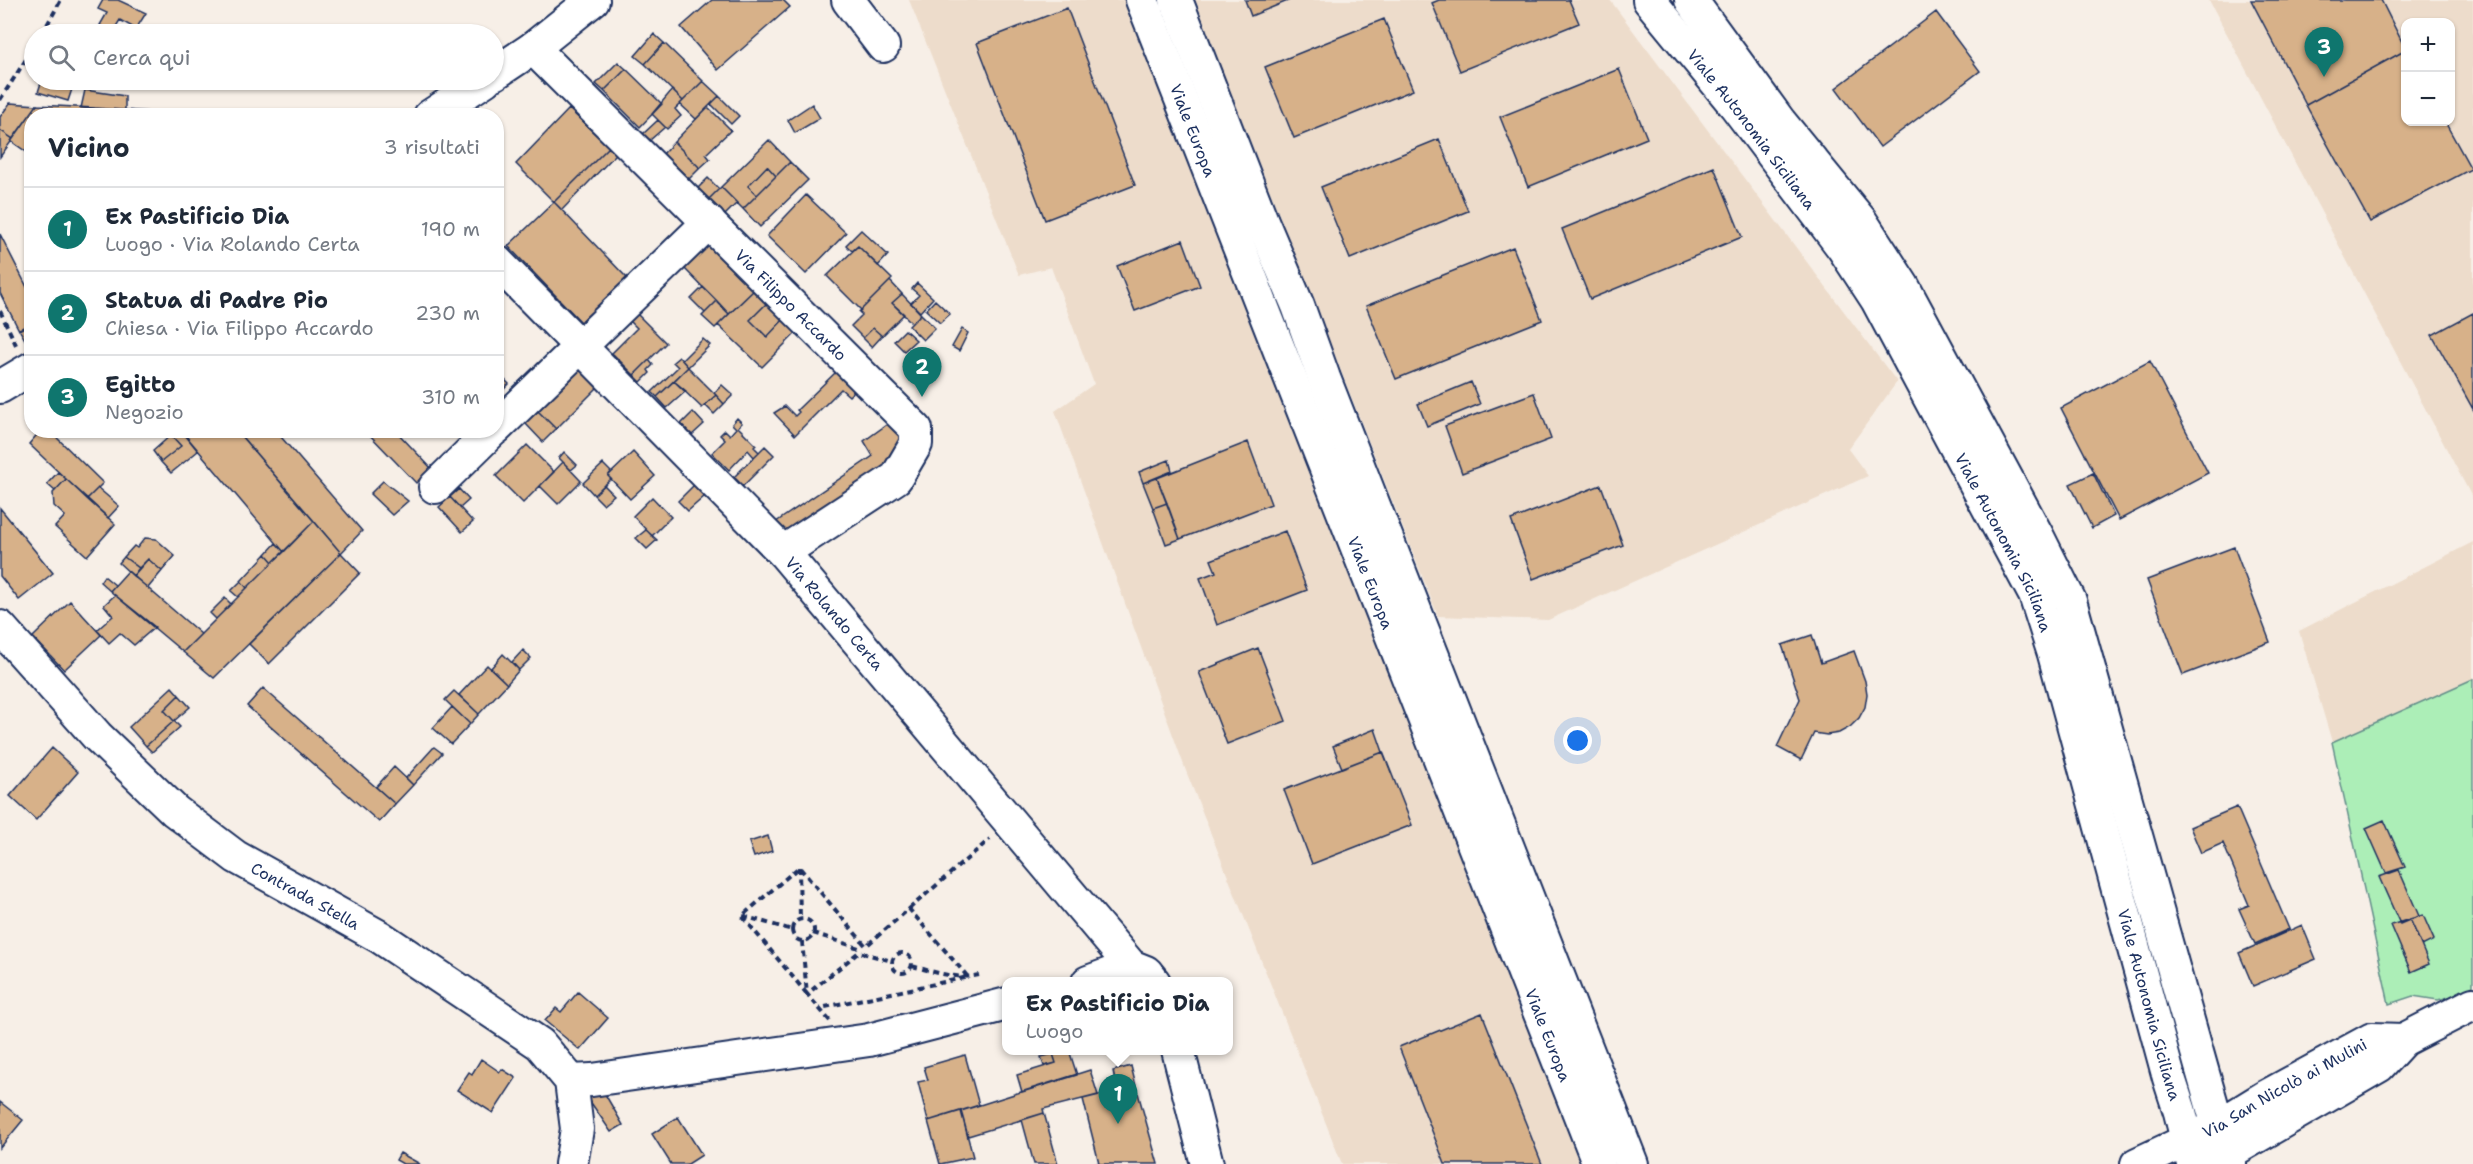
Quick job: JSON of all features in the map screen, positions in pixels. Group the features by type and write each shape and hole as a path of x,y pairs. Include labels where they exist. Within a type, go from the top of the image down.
{"street":[{"path":"504,67 533,48 593,0"},
{"path":"848,0 883,46"},
{"name":"Viale Europa","path":"1142,0 1599,1164"},
{"name":"Viale Europa","path":"1176,0 1262,221 1298,306 1324,378 1632,1164"},
{"name":"Viale Autonomia Siciliana","path":"1691,0 1779,122 1861,221 1903,286 2009,515"},
{"name":"Viale Autonomia Siciliana","path":"1653,2 1735,105 1843,248 2009,515 2070,601 2211,1152"},
{"name":"Via Filippo Accardo","path":"533,48 916,429 916,444 896,478 783,552"},
{"path":"442,108 470,90"},
{"path":"1233,231 1262,221"},
{"path":"504,420 709,222"},
{"name":"Via Rolando Certa","path":"504,269 783,552 1010,821 1143,974"},
{"path":"0,387 24,373"},
{"path":"435,487 486,438"},
{"name":"Contrada Stella","path":"0,627 97,736 175,811 236,857 380,937 540,1044 571,1081"},
{"path":"1454,794 1483,784"},
{"path":"1119,977 1143,974"},
{"name":"Via San Nicolò ai Mulini","path":"2137,1164 2211,1152 2265,1097 2372,1039 2403,1040 2473,1004"},
{"path":"572,1164 577,1129 571,1081 592,1080 843,1044 893,1035 1002,1005"},
{"path":"1179,1055 1207,1164"}],"path":[{"path":"48,24 61,0"},
{"path":"0,100 24,63"},
{"path":"0,311 24,357"},
{"path":"807,994 1010,821"},
{"path":"799,867 862,949"},
{"path":"742,916 799,867"},
{"path":"799,867 800,920"},
{"path":"909,909 968,977"},
{"path":"742,916 792,930"},
{"path":"742,916 841,1034 843,1044"},
{"path":"800,920 811,923 813,933 809,939 802,941 794,936 792,930 795,923 800,920"},
{"path":"813,933 892,961"},
{"path":"802,941 807,994"},
{"path":"904,953 912,959 912,966 908,972 902,974 893,968 892,961 895,956 904,953"},
{"path":"912,966 948,976 968,977"},
{"path":"820,1008 979,975"}],"shaded area":[{"path":"909,0 1131,0 1593,1164 1342,1164 1186,771 1055,411 1094,384 1051,267 1019,275"},
{"path":"1194,0 1610,0 1897,382 1848,449 1868,476 1548,620 1438,616"},
{"path":"2209,0 2473,0 2473,499"},
{"path":"2473,542 2473,679 2332,742 2299,631"}],"green space":[{"path":"2473,679 2473,986 2459,994 2438,1000 2413,996 2389,1004 2332,742"}],"building":[{"path":"103,0 118,0 146,13 139,24 127,24 120,20 118,24 101,24 107,13 98,9"},
{"path":"712,0 783,0 790,7 718,70 681,27"},
{"path":"1245,0 1290,0 1251,16"},
{"path":"1439,0 1569,0 1579,23 1460,71 1432,3"},
{"path":"2251,0 2381,0 2401,40 2401,53 2306,105"},
{"path":"1067,8 1135,185 1045,220 977,43"},
{"path":"1936,12 1980,71 1880,147 1836,88"},
{"path":"1384,19 1413,90 1294,138 1265,67"},
{"path":"654,34 664,43 645,64 635,56"},
{"path":"664,43 703,81 683,101 645,64"},
{"path":"2401,53 2401,126 2447,126 2471,169 2370,222 2306,105"},
{"path":"618,62 626,69 604,91 596,84"},
{"path":"626,69 662,104 640,127 604,91"},
{"path":"1619,69 1647,138 1528,187 1500,117"},
{"path":"703,81 719,96 696,119 680,104"},
{"path":"39,90 72,90 68,101 38,92"},
{"path":"85,90 125,96 125,108 81,108"},
{"path":"672,90 683,101 675,109 681,116 667,129 652,114"},
{"path":"719,96 739,116 731,124 711,104"},
{"path":"10,103 37,105 35,108 24,108 24,123 13,139 0,130 0,117"},
{"path":"812,104 820,118 795,133 788,120"},
{"path":"37,105 94,108 35,108"},
{"path":"708,107 731,130 706,154 710,159 700,168 674,142"},
{"path":"569,109 609,147 554,202 516,164"},
{"path":"658,120 665,127 650,140 643,134"},
{"path":"24,123 24,150 11,141"},
{"path":"0,130 13,139 0,157"},
{"path":"1439,139 1468,211 1350,259 1321,187"},
{"path":"769,140 790,162 776,176 767,166 748,186 757,195 743,209 721,187"},
{"path":"674,142 700,168 689,179 663,154"},
{"path":"609,147 616,154 562,210 554,202"},
{"path":"790,162 808,180 760,227 743,209"},
{"path":"767,166 776,176 757,195 748,186"},
{"path":"1714,167 1742,237 1590,299 1562,229"},
{"path":"708,178 719,189 708,200 697,189"},
{"path":"721,187 737,203 724,216 708,200"},
{"path":"806,195 846,233 806,274 767,236"},
{"path":"554,202 627,278 581,322 508,246"},
{"path":"861,230 888,255 878,266 858,246 852,251 846,245"},
{"path":"0,234 24,281 24,327 19,330 0,293"},
{"path":"1183,240 1200,286 1135,311 1117,266"},
{"path":"707,244 754,290 729,314 684,268"},
{"path":"858,246 892,279 861,310 827,276"},
{"path":"1513,247 1542,320 1396,379 1366,306"},
{"path":"890,281 902,294 892,303 904,314 882,336 873,328 863,338 851,326 862,315 859,312"},
{"path":"917,283 933,298 920,312 911,303 919,295 912,289"},
{"path":"703,287 717,301 705,313 691,299"},
{"path":"754,290 767,303 750,320 767,337 784,319 797,332 762,367 718,325"},
{"path":"902,294 921,314 912,323 892,303"},
{"path":"935,300 950,314 940,323 926,310"},
{"path":"717,301 729,314 715,328 702,316"},
{"path":"767,303 784,319 767,337 750,320"},
{"path":"2473,313 2473,409 2432,335"},
{"path":"637,314 666,343 634,375 612,353 637,328 630,321"},
{"path":"921,314 935,328 923,340 909,326"},
{"path":"24,327 24,338 19,329"},
{"path":"873,328 882,336 872,347 863,338"},
{"path":"962,329 968,333 959,351 952,347"},
{"path":"905,330 916,340 904,351 894,341"},
{"path":"703,339 710,345 688,367 682,360"},
{"path":"679,357 688,367 657,397 652,392 678,367 673,362"},
{"path":"649,360 653,365 648,370 650,373 641,382 634,375"},
{"path":"2150,361 2208,473 2119,520 2061,408"},
{"path":"688,367 716,395 702,408 674,381"},
{"path":"582,368 599,386 556,429 538,411"},
{"path":"836,372 855,390 849,396 841,389 795,435 774,413 785,406 795,416 799,412 797,410"},
{"path":"504,379 509,384 504,389"},
{"path":"674,381 686,391 667,408 657,397"},
{"path":"1471,382 1480,404 1427,426 1418,404"},
{"path":"722,385 733,395 724,404 714,393"},
{"path":"1534,393 1551,439 1462,473 1445,426"},
{"path":"716,395 724,404 714,414 705,405"},
{"path":"538,411 556,429 543,442 525,423"},
{"path":"693,412 704,424 692,435 681,424"},
{"path":"737,418 742,423 738,427 756,445 754,447 759,452 754,457 748,450 729,470 712,453 725,440 720,435 725,430 730,435 736,428 732,424"},
{"path":"889,423 905,440 886,470 790,536 776,522 873,456 864,441"},
{"path":"34,438 57,438 103,483 87,499 29,444"},
{"path":"168,438 174,438 181,446 161,462 153,451"},
{"path":"174,438 187,438 198,451 171,473 161,462 181,446"},
{"path":"188,438 243,438 314,521 284,552"},
{"path":"243,438 282,438 362,531 341,553"},
{"path":"373,438 403,438 431,468 416,483"},
{"path":"1248,442 1271,504 1180,539 1157,478"},
{"path":"527,445 554,472 523,503 496,476"},
{"path":"765,446 774,455 743,486 734,477"},
{"path":"564,452 577,465 571,470 559,458"},
{"path":"633,452 655,476 630,499 608,476"},
{"path":"1169,460 1172,471 1143,483 1139,472"},
{"path":"563,462 581,481 558,504 540,486"},
{"path":"603,464 611,472 608,476 611,479 594,495 583,483"},
{"path":"58,472 66,479 55,491 47,484"},
{"path":"2093,473 2114,516 2092,528 2070,484"},
{"path":"1157,478 1167,503 1153,508 1143,483"},
{"path":"66,479 115,524 87,556 55,527 65,516 54,506 53,493"},
{"path":"383,481 408,501 392,515 370,494"},
{"path":"604,485 614,495 603,504 594,495"},
{"path":"694,485 705,496 688,511 678,501"},
{"path":"1601,485 1623,545 1533,579 1511,520"},
{"path":"98,488 119,506 108,518 87,499"},
{"path":"459,489 469,500 460,508 450,497"},
{"path":"450,497 473,522 462,532 439,507"},
{"path":"652,497 671,517 652,536 633,516"},
{"path":"1167,503 1180,539 1166,544 1153,508"},
{"path":"0,508 53,573 19,600 0,576"},
{"path":"314,521 341,553 214,678 183,652"},
{"path":"646,530 657,540 647,549 636,538"},
{"path":"1285,531 1307,590 1217,625 1200,578 1216,572 1211,560"},
{"path":"145,538 156,539 175,556 162,571 148,559 139,568 124,557 134,546 137,548"},
{"path":"276,543 284,552 273,562 266,554"},
{"path":"2234,547 2270,642 2183,675 2147,580"},
{"path":"341,553 360,573 269,664 249,644"},
{"path":"266,554 273,562 247,588 241,581"},
{"path":"124,557 139,568 133,576 119,563"},
{"path":"148,559 162,571 148,588 133,576"},
{"path":"128,571 201,634 183,652 110,591"},
{"path":"104,576 115,585 110,591 100,582"},
{"path":"241,581 247,588 238,597 231,591"},
{"path":"115,595 155,627 134,645 120,633 109,643 97,630 113,616 104,605"},
{"path":"225,598 231,604 216,619 210,613"},
{"path":"70,601 101,635 64,670 33,637"},
{"path":"1812,635 1821,663 1854,651 1865,681 1867,694 1865,707 1850,727 1839,733 1827,735 1814,733 1801,760 1777,747 1800,699 1782,645"},
{"path":"1258,648 1286,721 1227,744 1199,672"},
{"path":"523,650 531,658 519,670 512,662"},
{"path":"503,654 519,670 507,684 491,668"},
{"path":"487,665 507,684 479,714 459,695"},
{"path":"172,687 179,695 164,710 174,721 146,746 129,727"},
{"path":"263,688 395,804 379,822 247,706"},
{"path":"454,691 479,714 470,724 445,700"},
{"path":"179,695 190,707 174,721 164,710"},
{"path":"452,707 470,724 451,744 433,728"},
{"path":"174,721 180,727 152,752 146,746"},
{"path":"1375,729 1383,752 1342,768 1333,746"},
{"path":"434,747 442,753 413,785 406,778"},
{"path":"52,748 78,772 36,820 10,796"},
{"path":"1383,752 1412,825 1312,864 1284,790"},
{"path":"394,767 413,785 395,804 376,787"},
{"path":"2237,807 2289,929 2255,944 2239,909 2249,905 2223,843 2201,853 2190,827"},
{"path":"2384,820 2405,867 2386,873 2366,828"},
{"path":"768,836 772,851 754,857 749,842"},
{"path":"2399,870 2419,916 2400,924 2379,877"},
{"path":"2423,915 2434,940 2422,946 2410,919"},
{"path":"2410,919 2429,964 2411,972 2391,925"},
{"path":"2302,925 2316,959 2253,986 2239,953"},
{"path":"578,992 608,1018 580,1050 545,1021 556,1008 561,1012"},
{"path":"1482,1013 1542,1164 1445,1164 1399,1047"},
{"path":"965,1055 979,1105 928,1121 918,1082 928,1080 924,1067"},
{"path":"1053,1055 1071,1055 1077,1075 1022,1092 1017,1075 1056,1063"},
{"path":"1053,1055 1056,1063 1044,1066 1041,1057"},
{"path":"481,1059 500,1072 502,1069 516,1078 493,1113 457,1090 469,1072 472,1074"},
{"path":"1131,1066 1136,1086 1117,1091 1113,1071"},
{"path":"1090,1070 1098,1095 1043,1109 1044,1113 968,1136 961,1111"},
{"path":"1136,1086 1158,1164 1094,1164 1099,1163 1083,1099"},
{"path":"602,1089 623,1125 611,1132 583,1091"},
{"path":"0,1102 23,1120 0,1148"},
{"path":"961,1111 973,1157 940,1164 928,1121"},
{"path":"1044,1113 1058,1164 1034,1164 1022,1120"},
{"path":"678,1117 702,1155 688,1164 671,1164 652,1134"},
{"path":"400,1153 420,1164 403,1164 396,1160"}],"place":[{"name":"Egitto","path":"2324,77"},
{"name":"Statua di Padre Pio","path":"922,397"},
{"name":"Ex Pastificio Dia","path":"1118,1124"}]}
